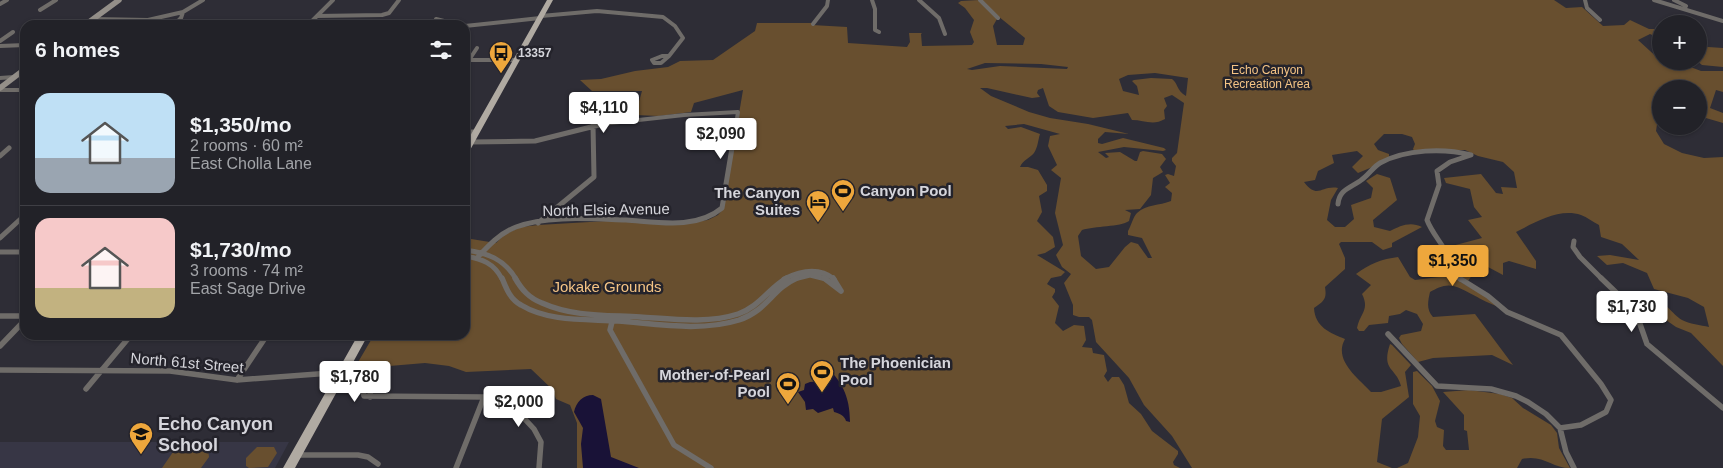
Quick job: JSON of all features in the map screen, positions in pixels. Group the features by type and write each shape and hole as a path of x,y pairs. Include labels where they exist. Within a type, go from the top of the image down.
{"main road":[{"path":"471,142 550,0"},
{"path":"289,468 346,373 361,340"}],"street":[{"path":"0,4 7,0"},
{"path":"40,10 56,0"},
{"path":"94,19 120,0"},
{"path":"94,19 148,20 183,12 203,0"},
{"path":"313,20 333,0"},
{"path":"317,16 382,15 389,12 399,0"},
{"path":"813,24 828,6 828,0"},
{"path":"872,0 875,9 875,30 880,32"},
{"path":"920,0 926,8 939,16 944,23 945,34"},
{"path":"980,0 998,18"},
{"path":"1585,0 1587,8 1600,20"},
{"path":"1654,0 1723,21"},
{"path":"1674,0 1698,12"},
{"path":"470,26 486,25 521,18 597,11 662,18 668,20 680,31 683,38 669,56"},
{"path":"179,20 183,12"},
{"path":"436,19 440,20"},
{"path":"0,41 13,32"},
{"path":"0,46 20,45"},
{"path":"470,56 477,48"},
{"path":"470,60 516,60"},
{"path":"0,89 20,73"},
{"path":"0,78 14,78"},
{"path":"0,89 20,90"},
{"name":"North Elsie Avenue","path":"477,258 502,234 517,226 538,223 614,220 678,222 707,218 717,214 722,208 738,112 684,115 593,125"},
{"path":"471,142 535,140 566,134 593,125 594,177 538,223"},
{"path":"470,132 476,132"},
{"path":"0,156 9,148"},
{"path":"1338,204 1338,196 1341,191 1363,180 1379,164 1388,160 1429,152 1453,151 1471,155 1450,162 1437,171 1439,184 1428,220 1432,234 1447,254 1453,271 1461,280 1488,296 1507,312 1555,331 1568,342 1601,384 1611,400 1606,412 1581,425 1560,428"},
{"path":"0,238 20,220"},
{"path":"1574,241 1573,247 1580,257 1621,295 1630,307 1640,324 1647,344 1723,408"},
{"path":"470,251 500,260 510,268 521,290 542,304 569,312 613,318 684,326 710,325 731,322 747,317 762,308 776,291 791,280 805,276 823,277 841,291 840,285 828,274 803,272 786,277 773,287 758,304 736,315 685,320 613,318 563,318 536,313 517,304 508,291 500,272 492,264 470,257"},
{"path":"0,252 20,252"},
{"path":"0,316 20,316"},
{"path":"613,318 610,330 674,445 711,468"},
{"path":"0,346 20,325"},
{"path":"1388,334 1437,386 1490,389 1516,396 1546,414 1560,428 1566,452 1574,468"},
{"path":"86,389 127,340"},
{"path":"238,380 265,340"},
{"name":"North 61st Street","path":"0,370 175,371 238,380 370,370 377,371 374,381"},
{"path":"346,373 361,384 374,381"},
{"path":"370,397 371,385 374,381"},
{"path":"361,384 362,394 370,397 484,397 497,398 510,403 534,429 541,442 539,468"},
{"path":"456,468 484,397"},
{"path":"296,455 358,455 368,457 378,464"}],"shaded area":[{"name":"The Phoenician Pool","path":"823,363 844,390 850,413 850,422 846,421 842,415 834,412 833,408 818,413 813,409 806,410 805,402 798,392 804,390 805,384 821,381 819,377 822,375 821,371 823,369 821,366"},
{"path":"593,395 601,399 611,457 639,468 583,468 581,444 583,428 574,412 580,400 586,396"},
{"name":"Echo Canyon School","path":"0,442 289,442 275,468 0,468"}],"green space":[{"path":"979,0 997,19 993,26 997,45 1023,45 1025,38 993,12 982,0 1554,0 1566,8 1582,7 1603,26 1624,25 1630,20 1652,29 1652,35 1650,34 1638,40 1652,53 1652,70 1723,71 1723,92 1716,90 1710,108 1723,113 1723,123 1707,118 1707,80 1652,80 1652,135 1658,135 1664,144 1682,153 1704,158 1723,157 1723,366 1691,333 1676,327 1656,313 1649,301 1654,300 1663,303 1685,321 1709,327 1704,307 1688,298 1654,289 1647,273 1623,263 1607,265 1597,256 1610,255 1639,260 1622,244 1601,237 1599,225 1581,215 1564,213 1548,217 1516,232 1536,261 1536,269 1509,261 1503,263 1503,275 1488,267 1477,268 1468,281 1458,274 1448,247 1482,238 1468,220 1482,217 1474,207 1470,189 1446,183 1444,178 1481,174 1496,193 1503,194 1501,187 1517,188 1514,172 1503,162 1478,156 1465,150 1415,152 1413,149 1415,144 1412,137 1402,134 1384,134 1374,144 1378,150 1389,154 1389,157 1358,173 1352,167 1363,156 1357,151 1332,155 1334,163 1318,171 1315,180 1304,182 1316,191 1338,188 1331,200 1327,220 1335,227 1345,227 1354,219 1351,205 1371,198 1373,188 1366,181 1377,174 1390,178 1397,200 1373,220 1374,227 1390,231 1409,224 1422,227 1392,243 1392,247 1383,250 1372,242 1341,242 1339,244 1345,258 1345,269 1325,287 1326,294 1324,299 1314,308 1320,325 1329,332 1345,339 1342,354 1345,361 1354,375 1371,392 1381,392 1401,386 1388,364 1390,344 1411,365 1405,372 1409,397 1382,419 1377,462 1392,468 1192,468 1172,436 1144,405 1129,378 1096,342 1092,320 1089,317 1073,315 1073,305 1064,283 1071,274 1062,267 1056,255 1063,245 1055,213 1061,178 1051,170 1057,165 1048,146 1050,136 1060,134 1024,124 1005,126 1008,129 1021,127 1040,134 1034,153 1020,167 1038,170 1047,185 1047,191 1039,196 1042,212 1037,221 1053,237 1055,247 1037,255 1065,272 1061,276 1051,278 1047,284 1055,289 1052,297 1059,306 1055,323 1063,331 1074,325 1084,326 1086,340 1082,347 1092,348 1093,353 1104,355 1107,371 1104,376 1108,382 1112,377 1119,377 1124,385 1129,403 1141,414 1152,431 1178,451 1173,462 1174,465 1180,468 577,468 577,423 570,405 556,399 552,389 531,369 466,372 449,366 425,363 354,369 371,340 470,340 470,239 496,243 505,234 521,227 538,225 607,221 685,223 708,220 718,215 723,209 743,90 694,103 691,112 659,116 635,115 642,91 592,91 580,80 601,79 635,71 668,67 680,61 713,60 755,31 757,23 812,23 812,25 847,27 848,43 907,47 910,42 909,33 922,33 922,46 972,45 974,42 970,32 974,20 965,8 958,3 961,1","holes":["985,63 1041,64 1068,67 1067,69 1000,66 967,69","1155,73 1188,78 1186,96 1172,79 1151,78 1134,80 1132,81 1137,86 1139,95 1123,91 1119,79 1128,75","980,88 1032,98 1040,97 1037,93 1038,90 1043,88 1049,106 1058,112 1093,118 1128,113 1132,120 1161,121 1165,119 1164,110 1167,106 1164,98 1172,95 1184,103 1177,153 1172,158 1176,166 1174,176 1165,175 1170,183 1165,187 1172,193 1171,201 1141,210 1136,215 1128,231 1128,235 1142,238 1152,258 1148,258 1138,244 1131,242 1109,267 1096,269 1081,256 1078,236 1082,230 1129,221 1131,213 1125,210 1140,209 1151,195 1153,178 1163,172 1160,167 1166,159 1162,154 1143,151 1140,152 1137,161 1120,152 1105,153 1109,157 1106,158 1098,152 1124,147 1166,150 1123,138 1102,144 1098,143 1098,139 1105,132 1129,134 1029,112 991,96"]},
{"path":"1707,47 1723,48 1723,67 1707,65"},
{"path":"1398,257 1410,277 1415,280 1447,276 1448,271 1457,280 1485,296 1497,306 1463,289 1450,286 1441,287 1430,292 1428,302 1429,311 1433,317 1475,314 1513,365 1492,355 1433,358 1418,362 1399,338 1401,335 1421,331 1423,324 1417,314 1406,310 1400,314 1389,316 1388,323 1369,325 1364,331 1359,331 1357,328 1358,323 1365,308 1362,294 1371,285 1356,274 1376,262"},
{"path":"1417,371 1432,386 1440,401 1435,421 1437,427 1444,430 1443,446 1446,450 1469,450 1467,431 1464,430 1464,415 1443,392 1469,390 1500,394 1512,398 1523,408 1551,425 1557,433 1559,448 1570,468 1536,458 1529,458 1522,459 1517,468 1397,468 1408,463 1418,437 1420,416 1413,404 1413,372"},
{"path":"257,447 274,447 277,453 268,467 249,468 246,466 246,458"},
{"path":"179,449 208,449 209,457 201,468 162,468 173,452"}],"place":[{"name":"13357","path":"501,74"},
{"name":"Canyon Pool","path":"843,212"},
{"name":"The Canyon Suites","path":"818,223"},
{"name":"The Phoenician Pool","path":"822,393"},
{"name":"Mother-of-Pearl Pool","path":"788,405"},
{"name":"Echo Canyon School","path":"141,455"}],"park label":[{"name":"Echo Canyon Recreation Area","path":"1267,77"},
{"name":"Jokake Grounds","path":"607,287"}]}
